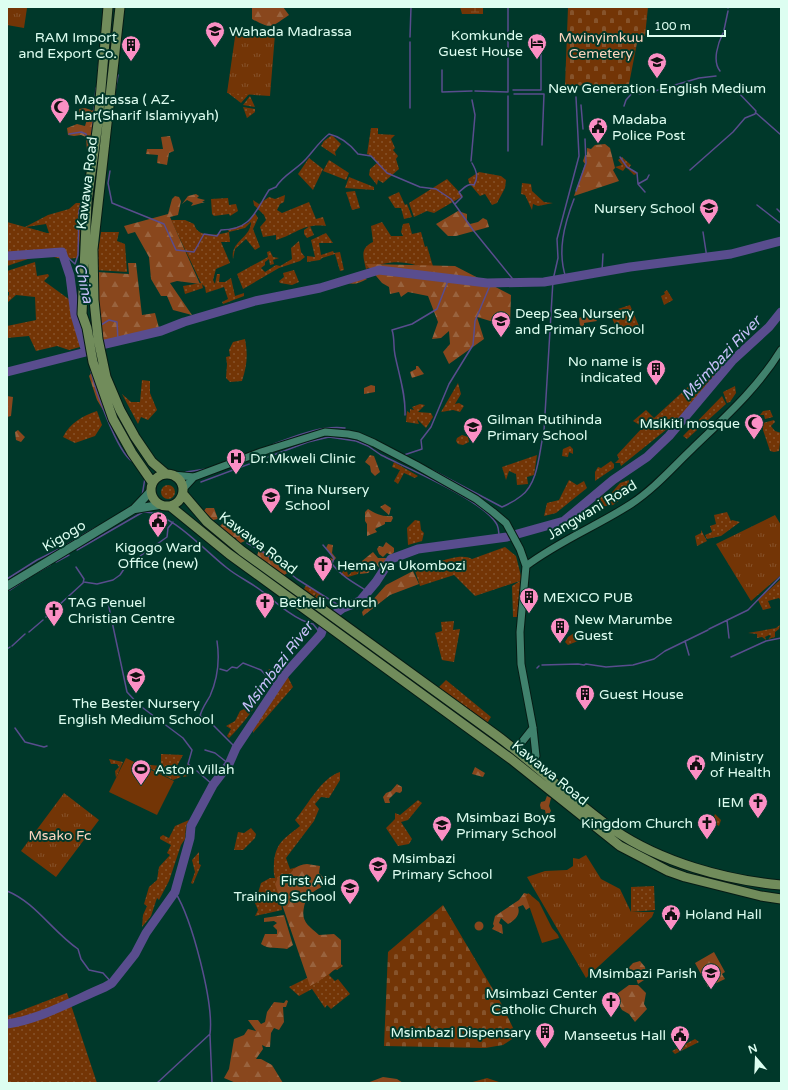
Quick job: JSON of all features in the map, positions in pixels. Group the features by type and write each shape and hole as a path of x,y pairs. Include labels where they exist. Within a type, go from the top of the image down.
{"main road":[{"name":"Kawawa Road","path":"94,338 82,314 83,266 87,202 98,123 108,7"},
{"name":"Kawawa Road","path":"94,338 93,250 120,7"},
{"path":"94,338 96,354 113,419 151,487 155,502 160,505"},
{"path":"96,354 127,422 145,452 152,462 169,475 180,481 183,492 176,504 170,506 160,505 134,509"},
{"path":"134,509 158,476 169,475"},
{"name":"Kawawa Road","path":"183,492 199,514 242,551 517,750 614,830 678,863 718,875 762,884 781,885"},
{"name":"Kawawa Road","path":"170,506 229,554 511,759 620,846 668,871 685,877 761,896 781,899"},
{"name":"Kigogo","path":"7,586 134,509"}],"street":[{"name":"Jangwani Road","path":"526,566 578,532 621,510 656,484 749,394 771,366 781,350"},
{"path":"169,475 194,477 312,435 329,432 358,436 374,443 476,499 506,523 520,549 526,566 520,632 521,664 533,728 536,756 534,758 537,766"},
{"path":"183,492 194,477"},
{"path":"517,750 533,728"}],"green space":[{"path":"7,7 27,8 24,28 7,25"},
{"path":"252,7 283,7 289,15 275,24 268,26 252,19"},
{"path":"460,7 483,7 483,14 462,14"},
{"name":"Mwinyimkuu Cemetery","path":"568,7 644,7 629,84 565,86"},
{"path":"636,7 648,7 645,36 629,37"},
{"path":"236,30 275,34 270,96 227,93"},
{"path":"228,93 250,93 241,103"},
{"path":"250,96 255,107 243,105"},
{"path":"243,107 255,109 255,112 247,118"},
{"path":"85,108 91,110 90,113 92,110 95,112 90,151 87,151 86,137 81,135 68,135 67,128 77,124 85,126 87,119 80,114 79,109"},
{"path":"371,128 378,128 378,134 395,135 391,139 395,148 393,150 398,156 396,159 399,169 383,183 378,180 377,185 369,175 370,169 377,163 372,156 367,154"},
{"path":"332,135 341,144 335,152 336,156 321,146 324,141"},
{"path":"170,136 174,151 169,153 167,165 157,163 158,155 146,154 147,149 163,149 161,137"},
{"path":"605,144 610,148 615,168 613,170 619,181 574,196 585,164 583,161 585,155 587,155 587,148 591,149 595,145"},
{"path":"622,157 631,165 629,168 638,173 634,175 626,167 623,171 615,167 622,165 618,160"},
{"path":"309,158 323,169 313,190 298,174"},
{"path":"329,160 349,173 346,180 323,171"},
{"path":"479,172 501,176 506,180 505,188 497,203 492,205 485,194 480,196 469,183 468,179"},
{"path":"349,177 374,187 374,190 345,188"},
{"path":"447,179 463,196 434,213 427,211 414,217 409,203"},
{"path":"522,183 531,184 532,191 544,202 553,203 538,206 533,204 532,210 525,195 521,194"},
{"path":"355,191 360,208 352,210 346,192"},
{"path":"399,192 405,205 407,204 412,217 404,219 401,208 395,208 388,197"},
{"path":"196,194 199,196 197,198 205,200 202,202 205,202 191,206 193,203 187,200 182,204 188,196"},
{"path":"285,195 284,202 280,204 277,210 282,213 309,202 316,219 323,217 326,226 311,226 276,240 276,235 263,237 260,227 266,220 264,215 254,205 253,200 259,204 269,197 275,199"},
{"path":"175,196 179,197 181,201 178,215 170,217 200,284 177,281 170,283 192,315 173,310 167,296 161,296 151,279 149,257 135,232 128,234 124,226 168,214 172,199"},
{"path":"228,198 229,205 236,204 238,211 230,216 229,214 214,216 212,214 211,199"},
{"path":"76,203 80,203 81,230 77,258 57,258 46,253 7,266 7,222 25,227 48,215 69,209","holes":["46,224 49,233 47,233 26,227"]},
{"path":"458,211 467,214 467,220 470,224 478,222 483,218 487,220 489,227 456,236 448,236 436,224"},
{"path":"255,213 258,218 253,229 260,247 255,250 246,239 235,249 233,259 235,248 248,232 251,222 245,228 229,232 228,230 248,223"},
{"path":"171,220 185,220 194,224 199,232 208,235 229,232 230,242 221,242 230,263 216,269 213,280 215,284 217,274 220,274 219,282 225,282 231,278 235,296 244,293 244,296 223,304 222,302 228,299 224,287 206,293 205,287 202,284 203,288 185,294 183,286 201,283"},
{"path":"382,222 391,236 403,236 401,232 403,224 409,223 412,234 421,232 435,273 417,265 401,262 393,262 366,269 364,250 373,242 371,226"},
{"path":"310,226 314,235 307,238 304,234 304,230"},
{"path":"101,232 119,232 117,241 125,244 127,272 95,270"},
{"path":"326,233 333,243 319,243 321,255 333,251 334,253 340,252 344,270 340,271 335,254 320,260 307,262 307,256 315,257 311,240"},
{"path":"299,241 301,252 305,257 300,261 279,268 243,289 237,274 268,257 267,252 270,251 273,257 279,258 273,260 274,264 270,265 269,259 261,268 265,272 276,265 280,266 292,259 291,248"},
{"path":"35,262 37,276 48,274 49,276 44,281 70,300 82,330 80,347 69,350 57,346 36,351 29,336 7,338 7,326 36,320 35,297 16,295 7,303 9,292 7,292 7,271"},
{"path":"128,263 136,263 142,315 155,313 159,328 99,345 97,272 129,274"},
{"path":"366,264 455,266 511,295 510,327 477,317 484,339 449,364 443,352 450,344 449,331 441,338 432,339 438,322 428,296 408,292 401,297 399,292 390,294 389,287 382,283"},
{"path":"294,270 299,282 292,285 280,283 279,281 284,277 283,273"},
{"path":"362,276 367,279 356,284 344,282 348,279"},
{"path":"667,290 673,300 664,305 661,296 665,294 664,292"},
{"path":"630,305 639,326 623,332 616,327 609,312"},
{"path":"591,313 597,321 584,323 585,334 581,334 579,318"},
{"path":"245,339 246,360 242,381 230,382 226,378 226,357 230,356 229,350 233,342"},
{"path":"724,354 727,362 677,421 621,466 620,463 615,463 619,459 617,455 643,427 633,421 646,410 654,418"},
{"path":"659,363 664,369 657,372 653,370 652,367"},
{"path":"416,366 418,366 424,374 412,378 410,372 416,369"},
{"path":"92,372 95,374 106,408 103,410 97,400 89,376"},
{"path":"142,380 150,381 150,393 157,410 148,420 141,417 138,424 122,394 131,402 140,402"},
{"path":"458,383 461,394 455,404 459,403 464,406 460,412 453,410 441,412"},
{"path":"371,385 375,386 375,392 364,394 364,388"},
{"path":"735,386 736,393 730,402 727,403 723,392"},
{"path":"7,396 13,397 11,416 7,417"},
{"path":"722,396 726,404 687,439 683,436"},
{"path":"420,404 425,405 418,412 431,413 433,417 426,428 417,419 419,424 406,422 407,411 410,413 410,409 414,410 412,407"},
{"path":"770,410 773,417 765,419 764,415 760,415 763,411"},
{"path":"97,411 102,425 95,436 75,443 63,437 73,424 86,415"},
{"path":"774,420 775,422 771,426 775,431 781,433 779,451 774,452 770,451 763,430 763,423"},
{"path":"18,430 25,437 21,442 16,440 15,432"},
{"path":"462,435 468,437 469,442 463,445 458,444 456,441 457,438"},
{"path":"570,446 573,449 573,454 569,452 568,457 562,456 563,449"},
{"path":"370,455 374,456 380,472 375,476 371,472 370,466 365,462"},
{"path":"537,455 534,475 527,477 528,484 517,485 516,474 509,471 506,480 502,467"},
{"path":"611,461 614,464 614,468 595,481 595,472 598,467 601,468"},
{"path":"394,462 418,476 415,478 404,473 398,484 394,481 400,470 392,467"},
{"path":"569,480 577,485 584,481 587,488 556,513 544,516 547,503 559,500"},
{"path":"629,480 630,493 613,505 592,508 604,494 608,497 620,483"},
{"path":"165,485 171,485 175,489 175,495 171,499 165,499 161,495 161,489"},
{"path":"385,504 391,508 389,515 380,507"},
{"path":"206,508 214,508 218,519 213,520 204,511"},
{"path":"368,509 380,515 392,516 393,518 391,522 385,522 385,524 375,529 377,532 367,536 365,512"},
{"path":"727,512 731,521 740,522 721,536 707,539 705,535 712,532 710,526 716,524 714,515"},
{"path":"775,515 781,525 781,575 751,601 716,544"},
{"path":"415,520 420,521 421,530 424,533 422,541 408,545 407,528"},
{"path":"225,521 232,523 236,526 240,533 244,534 245,541 238,544 236,538 221,534 218,528"},
{"path":"701,530 707,541 697,546 695,536 701,533"},
{"path":"386,542 394,548 394,552 391,555 387,553 383,557 379,554 377,549 379,546 383,547"},
{"path":"328,544 333,545 332,553 336,558 330,565 330,558 333,559 326,548"},
{"path":"505,547 516,556 522,580 518,617 513,617 512,586 520,581 475,596 454,575 420,586 415,571 452,558 466,557 472,559"},
{"path":"259,549 267,553 268,551 281,564 285,564 289,572 281,577 264,564 257,556"},
{"path":"373,552 378,558 391,558 380,568 374,562 370,566 373,569 368,573 360,574 362,561"},
{"path":"355,567 360,568 358,574 348,577 341,575 343,571 347,571 348,575 350,574"},
{"path":"413,571 419,584 390,595 363,616 362,612 386,585"},
{"path":"781,579 781,601 779,598 768,601 771,608 763,610 758,600"},
{"path":"306,585 324,596 324,598 318,601 314,599 317,593 312,598 303,591"},
{"path":"454,621 453,630 460,629 454,662 442,660 435,633 442,631 441,622"},
{"path":"780,625 779,629 775,632 775,637 768,639 771,636 769,635 765,637 766,640 762,637 757,638 757,634 748,633 776,628"},
{"path":"577,631 581,634 578,641 568,645 565,642 568,637"},
{"path":"269,669 277,669 268,687 236,731 229,738 227,736 231,729 226,726 235,721 240,711 246,708"},
{"path":"288,677 293,687 253,733 253,725 270,689"},
{"path":"446,680 491,717 486,725 435,691"},
{"path":"161,754 183,755 177,766 167,766 172,767 172,772 181,777 173,780 141,764 161,766"},
{"name":"Aston Villah","path":"126,758 174,781 157,815 109,792"},
{"path":"109,759 123,762 116,778 115,771 119,767 117,764 111,764"},
{"path":"188,764 193,770 188,776 183,777 187,768 186,766"},
{"path":"475,767 485,773 483,777 472,774"},
{"path":"340,772 340,780 329,798 321,797 315,804 319,809 314,821 286,858 290,869 301,866 279,891 282,910 255,916 258,910 255,903 261,883 270,878 275,878 274,862 279,845 286,837 300,826 295,820 315,793 327,780"},
{"path":"397,784 402,787 402,791 400,793 396,792 389,799 390,803 385,803 383,797"},
{"name":"Msako Fc","path":"64,793 99,820 56,877 21,851"},
{"path":"547,796 551,798 549,806 551,811 546,815 545,810 541,809 540,805 541,802 545,801"},
{"path":"418,800 422,803 408,820 401,822 412,839 409,844 398,846 386,828 395,819 395,813 400,815"},
{"path":"715,814 721,820 719,826 712,822"},
{"path":"189,820 186,826 185,839 181,845 169,881 159,900 157,898 151,916 142,927 143,915 147,906 144,904 149,887 157,880 159,867 170,855 167,853 171,845 160,839 160,837 163,835 169,838 175,826"},
{"path":"251,828 256,834 255,838 243,850 234,850 238,832 244,833"},
{"path":"199,852 199,864 201,865 193,884 191,883 195,872 192,860"},
{"path":"586,855 601,879 620,889 631,912 654,912 652,917 586,978 527,877 545,871 567,870 573,866 573,858 579,859"},
{"path":"307,864 320,866 319,873 327,882 312,893 307,899 303,912 306,923 319,935 334,934 341,940 341,965 310,986 275,884 279,876 287,879 295,868"},
{"path":"654,886 655,910 631,912 631,887"},
{"path":"524,893 531,895 532,906 526,910 523,905 518,907 518,915 508,924 501,918 499,923 502,925 503,934 492,929 494,926 495,916 519,900"},
{"path":"528,893 539,902 552,928 559,938 542,943 526,897"},
{"path":"443,905 501,1003 517,1036 503,1045 485,1048 384,1046 388,952"},
{"path":"284,915 293,945 287,949 270,948 261,944 265,934 277,934 277,930 273,926 277,923 274,921 264,922 264,918"},
{"path":"479,921 484,926 479,931 474,926"},
{"path":"714,952 725,972 722,974 725,979 708,987 695,963"},
{"path":"640,961 645,967 647,978 638,984 636,978 632,975 627,978 620,977 633,963"},
{"path":"339,962 343,966 337,970 334,969 329,975 335,981 338,979 350,994 331,1009 327,1005 325,1008 312,989 299,996 289,987"},
{"path":"629,985 638,985 646,993 644,1004 647,1009 635,1022 629,1014 622,1010 614,996"},
{"path":"67,993 97,1083 7,1083 7,1016"},
{"path":"286,1000 288,1001 286,1007 283,1007 284,1022 279,1030 274,1028 271,1033 270,1047 262,1045 263,1049 256,1059 261,1059 272,1065 283,1083 236,1083 224,1078 229,1069 234,1039 244,1035 248,1029 256,1031 248,1020 258,1020 261,1024 265,1022 267,1012 274,1002 284,1003"},
{"path":"695,1039 699,1042 675,1054 672,1051"},
{"path":"383,1077 397,1079 403,1083 367,1083"},
{"path":"487,1078 502,1083 469,1083"}],"waterway":[{"path":"410,37 411,7"},
{"path":"475,91 508,92 508,7"},
{"path":"724,30 728,11"},
{"path":"720,71 716,62 716,57 719,42 723,33"},
{"path":"513,90 541,90 541,34"},
{"path":"410,42 410,108"},
{"path":"98,71 99,61"},
{"path":"442,70 442,92 472,91"},
{"path":"114,96 118,75"},
{"path":"624,106 626,100 633,92 641,94 648,93 699,78 716,76"},
{"path":"92,134 96,88"},
{"path":"690,170 733,132 745,118 755,114 756,111 735,89"},
{"path":"514,94 544,94 542,145"},
{"path":"508,96 508,151"},
{"path":"432,470 502,507 521,496 527,490 535,475 544,431 553,280 558,258 557,239 579,156 576,97"},
{"path":"471,161 475,115 472,100"},
{"path":"581,105 583,129"},
{"path":"756,113 781,135"},
{"path":"69,134 81,132 86,134 90,146"},
{"path":"110,171 108,183 112,203 164,224 176,250 194,252 204,234 217,236 221,230 239,227 246,223 256,212 269,190 276,187 282,179 302,163 329,134 345,141 358,154 371,156 387,173 420,187 436,189 451,199 473,230 516,283"},
{"path":"576,191 586,163 585,139"},
{"path":"620,157 627,167 637,173 638,184 645,192"},
{"path":"455,204 462,197 459,192 468,185 474,185 476,182 475,168 472,163"},
{"path":"638,184 647,179 649,175"},
{"path":"62,252 75,264 78,255 79,211 84,195"},
{"path":"566,278 562,258 563,238 567,219 574,199"},
{"path":"757,205 780,223 781,220"},
{"path":"777,209 781,213"},
{"path":"703,232 707,258"},
{"path":"7,372 86,352 101,345 161,331 184,322 255,301 320,288 379,270 487,283 544,282 630,267 731,254 781,241"},
{"name":"China","path":"7,256 62,252 70,276 75,315 86,352"},
{"path":"602,272 603,254"},
{"path":"405,415 403,392 395,355 392,330 412,324 437,309 449,278"},
{"path":"404,455 422,449 421,440 431,427 449,384 473,345 475,321 491,283"},
{"name":"Msimbazi River","path":"7,1024 20,1022 45,1014 112,983 135,954 146,933 175,892 190,838 191,826 213,785 229,764 236,748 285,674 321,634 323,628 335,614 343,608 360,601 376,582 391,559 418,549 507,537 564,521 613,480 647,457 669,436 732,361 769,327 781,312"},
{"path":"101,325 109,320 117,322 118,340"},
{"path":"91,371 113,433 126,455 132,461"},
{"path":"274,444 318,430 336,427 345,428"},
{"path":"201,482 308,442 329,437 356,441 368,446 381,455 443,485 476,504 496,523 499,538"},
{"path":"186,472 206,469"},
{"path":"142,496 145,478"},
{"path":"77,550 143,512 153,513 176,525 231,571 259,589 280,606 300,619 313,624 321,634"},
{"path":"84,582 97,584 113,580 120,575 126,566 167,537 168,528 173,522"},
{"path":"83,535 95,528"},
{"path":"68,544 82,536"},
{"path":"247,543 263,552 297,579 343,608"},
{"path":"323,545 334,558 332,564 339,572 367,591"},
{"path":"7,579 37,560 63,547"},
{"path":"56,562 69,555"},
{"path":"34,574 50,565"},
{"path":"46,617 83,583 84,579 76,567"},
{"path":"10,590 31,576"},
{"path":"709,629 748,610 781,576"},
{"path":"107,598 127,692 139,705 183,738 192,750 188,764 193,768"},
{"path":"29,632 43,620"},
{"path":"727,620 729,638"},
{"path":"542,665 586,664 606,667 633,665 654,659 665,651 708,630"},
{"path":"12,646 25,634"},
{"path":"731,657 766,641 781,638"},
{"path":"217,641 217,676 210,696 200,716 207,719 236,748"},
{"path":"685,641 689,655"},
{"path":"220,669 227,671 232,667 237,668 243,663 261,670 272,682 277,685"},
{"path":"15,728 25,742 44,747 47,746"},
{"path":"205,750 215,753 229,764"},
{"path":"197,771 213,785"},
{"path":"7,891 26,902 78,949 81,959 89,970 103,973 112,983"},
{"path":"157,1083 210,1034 209,1003 195,941 182,905 175,892"},
{"path":"210,1035 212,1083"}],"place":[{"name":"Wahada Madrassa","path":"215,48"},
{"name":"Komkunde Guest House","path":"537,60"},
{"name":"RAM Import and Export Co.","path":"131,62"},
{"name":"New Generation English Medium","path":"657,79"},
{"name":"Madrassa ( AZ- Har(Sharif Islamiyyah)","path":"60,124"},
{"name":"Madaba Police Post","path":"598,144"},
{"name":"Nursery School","path":"709,225"},
{"name":"Deep Sea Nursery and Primary School","path":"501,338"},
{"name":"No name is indicated","path":"656,386"},
{"name":"Msikiti mosque","path":"754,440"},
{"name":"Gilman Rutihinda Primary School","path":"473,444"},
{"name":"Dr.Mkweli Clinic","path":"236,475"},
{"name":"Tina Nursery School","path":"271,514"},
{"name":"Kigogo Ward Office (new)","path":"158,538"},
{"name":"Hema ya Ukombozi","path":"323,582"},
{"name":"MEXICO PUB","path":"529,614"},
{"name":"Betheli Church","path":"265,619"},
{"name":"TAG Penuel Christian Centre","path":"54,627"},
{"name":"New Marumbe Guest","path":"560,644"},
{"name":"The Bester Nursery English Medium School","path":"136,694"},
{"name":"Guest House","path":"585,711"},
{"name":"Ministry of Health","path":"696,781"},
{"name":"Aston Villah","path":"141,786"},
{"name":"IEM","path":"758,819"},
{"name":"Kingdom Church","path":"707,840"},
{"name":"Msimbazi Boys Primary School","path":"442,842"},
{"name":"Msimbazi Primary School","path":"378,883"},
{"name":"First Aid Training School","path":"350,905"},
{"name":"Holand Hall","path":"671,931"},
{"name":"Msimbazi Parish","path":"711,990"},
{"name":"Msimbazi Center Catholic Church","path":"611,1018"},
{"name":"Msimbazi Dispensary","path":"545,1049"},
{"name":"Manseetus Hall","path":"680,1052"}]}
